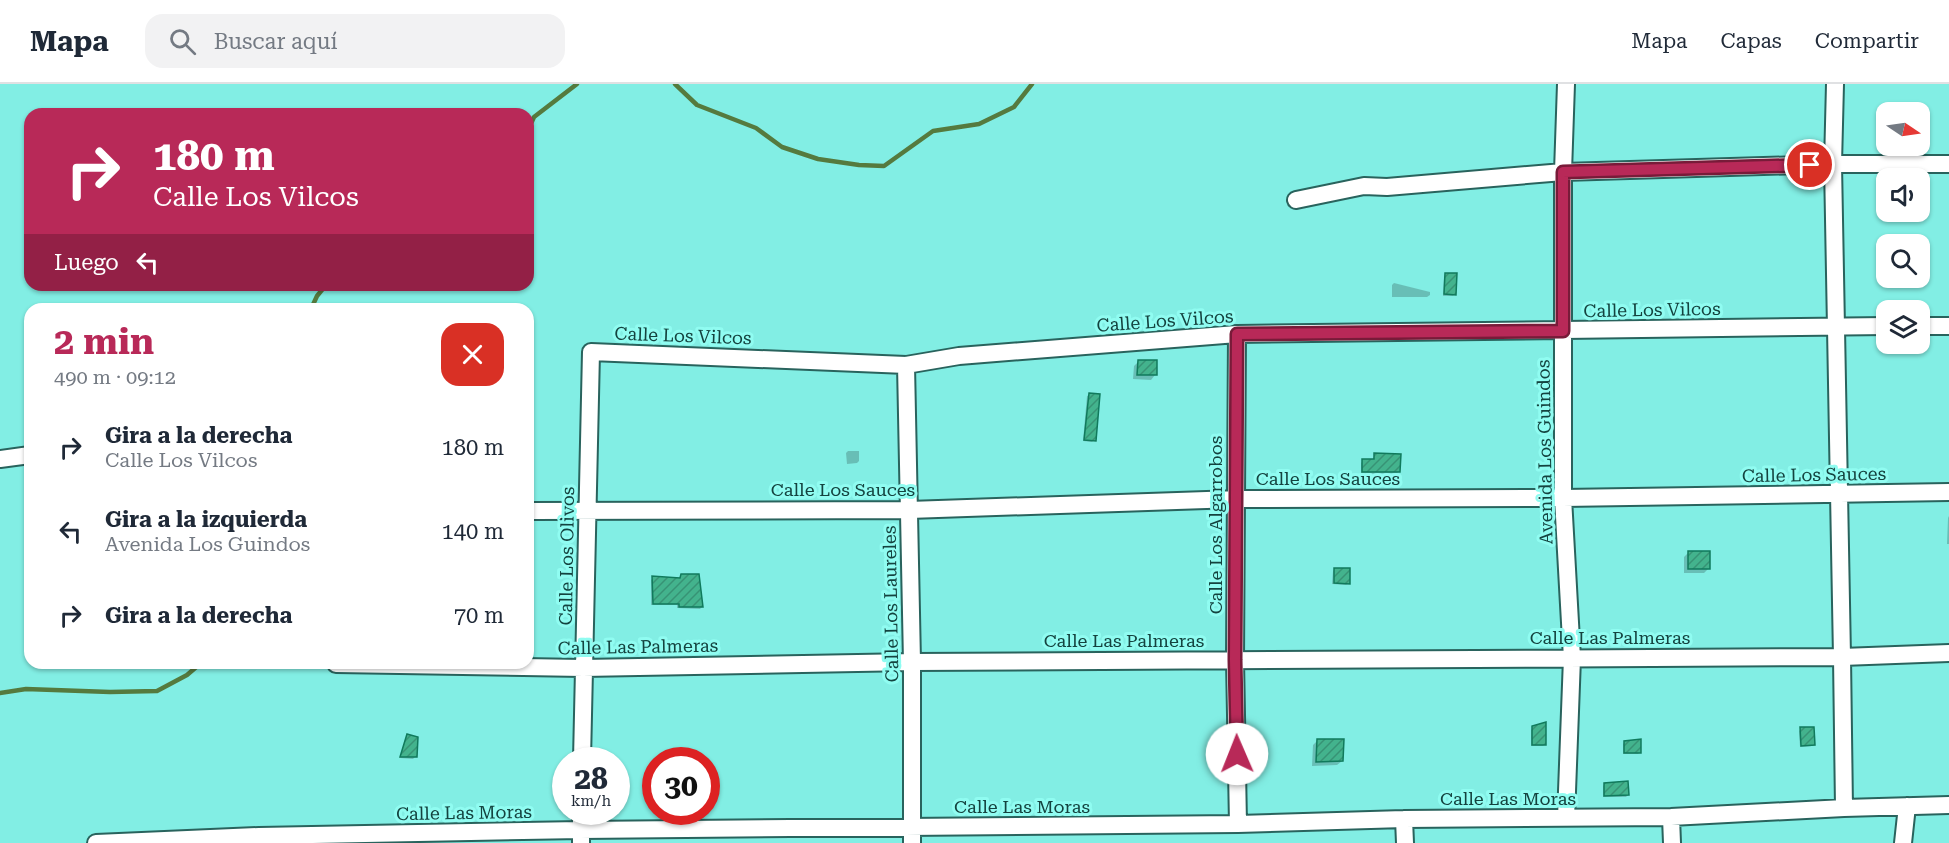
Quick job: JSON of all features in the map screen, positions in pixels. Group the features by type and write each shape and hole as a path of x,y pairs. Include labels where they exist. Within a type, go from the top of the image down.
{"street":[{"name":"Avenida Los Guindos","path":"1566,84 1563,172 1563,498 1572,658 1566,818"},
{"path":"1835,84 1833,164 1844,808"},
{"path":"1296,200 1364,186 1388,187 1563,172 1833,164 1949,164"},
{"name":"Calle Los Vilcos","path":"591,352 906,365 959,356 1237,334 1876,326"},
{"path":"1930,326 1949,326"},
{"name":"Calle Los Algarrobos","path":"1237,334 1235,660 1238,824"},
{"name":"Calle Los Olivos","path":"582,747 591,352"},
{"name":"Calle Los Laureles","path":"906,365 912,662 912,835"},
{"path":"0,459 24,455"},
{"name":"Calle Los Sauces","path":"534,511 909,510 1236,499 1563,498 1949,492"},
{"name":"Calle Las Palmeras","path":"534,667 912,662 1842,657 1949,652"},
{"name":"Calle Las Moras","path":"96,843 912,835 1404,819 1671,817 1949,805"},
{"path":"1903,843 1907,806"},
{"path":"1671,817 1672,843"},
{"path":"1404,819 1405,843"}],"building":[{"path":"1445,273 1457,273 1456,295 1444,294"},
{"path":"1138,360 1157,360 1157,375 1137,375"},
{"path":"1089,393 1100,394 1096,441 1084,440"},
{"path":"1374,453 1401,454 1400,472 1362,472 1362,459 1374,459"},
{"path":"1688,551 1710,551 1710,569 1688,569"},
{"path":"1334,568 1350,568 1350,584 1334,583"},
{"path":"681,574 699,574 703,607 653,604 652,576 680,578"},
{"path":"1546,722 1546,745 1532,745 1532,726"},
{"path":"1800,727 1814,727 1815,745 1801,746"},
{"path":"407,734 418,737 417,757 400,757"},
{"path":"1317,739 1344,739 1343,761 1316,762"},
{"path":"1641,739 1641,753 1624,753 1624,741"},
{"path":"1628,781 1629,795 1604,796 1604,783"}],"waterway":[{"path":"534,117 577,84"},
{"path":"675,84 697,105 756,128 782,147 818,159 884,166 933,131 979,124 1014,107 1032,84"},
{"path":"314,303 321,291"},
{"path":"0,693 26,689 157,691 194,669"}],"route":[{"path":"1237,754 1235,660 1237,334 1563,331 1563,172 1810,165"}]}
